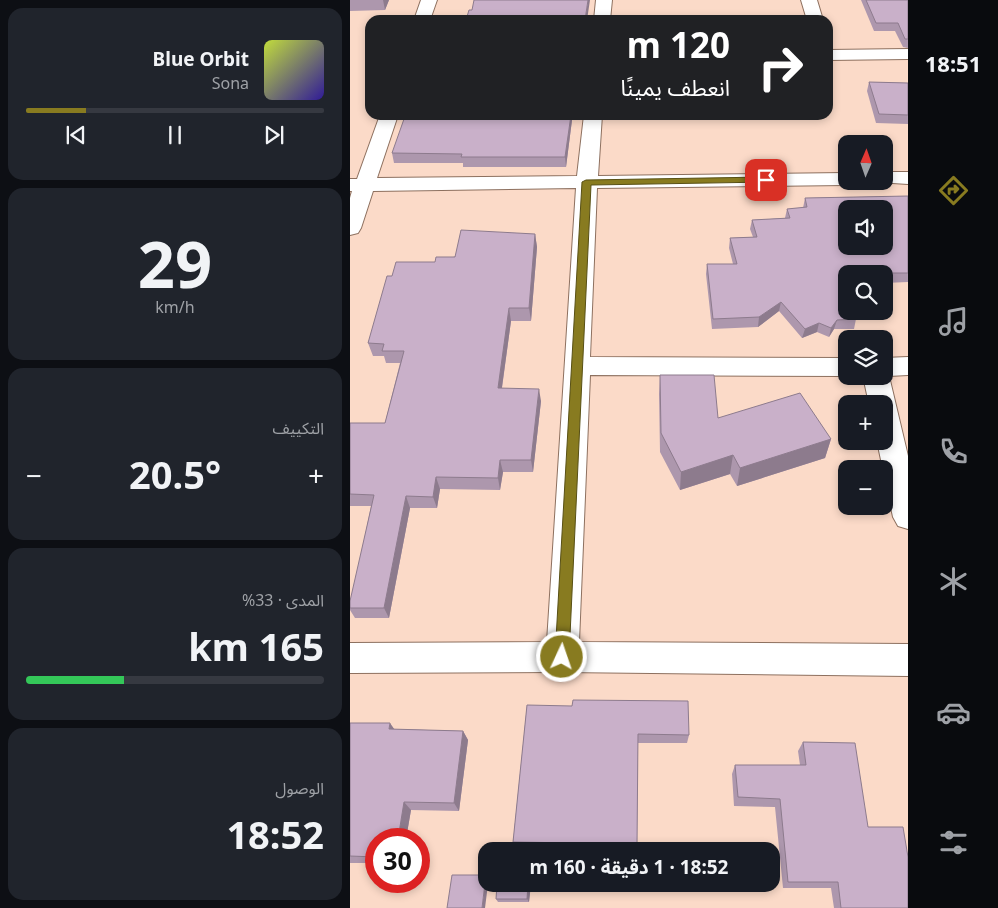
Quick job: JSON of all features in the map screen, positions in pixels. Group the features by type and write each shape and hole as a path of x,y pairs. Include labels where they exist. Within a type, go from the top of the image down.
{"street":[{"path":"424,15 429,0"},
{"path":"602,15 604,0"},
{"path":"809,0 814,15"},
{"path":"833,55 908,54"},
{"path":"350,228 357,185 387,120"},
{"path":"562,657 586,182 592,120"},
{"path":"893,178 908,178"},
{"path":"357,185 838,179"},
{"path":"578,366 838,367"},
{"path":"893,367 908,366"},
{"path":"893,450 908,517"},
{"path":"350,658 562,657 908,660"}],"building":[{"path":"474,0 588,0 586,15 468,15 469,10 472,10"},
{"path":"866,0 908,0 908,39 905,39 898,23 876,23"},
{"path":"869,82 908,83 908,115 879,114"},
{"path":"404,120 570,120 565,157 461,157 462,154 392,153"},
{"path":"908,196 908,273 893,273 893,265 838,265 838,320 831,328 819,323 805,329 781,302 759,317 713,319 707,264 737,264 730,238 757,237 752,220 790,218 787,209 807,207 805,198"},
{"path":"461,230 535,234 529,308 509,308 498,388 539,389 531,460 500,460 498,478 436,477 433,497 406,496 384,608 350,608 374,495 350,494 350,423 385,423 404,351 382,351 384,344 368,343 387,276 392,276 396,262 435,262 436,257 455,257"},
{"path":"660,375 714,375 718,418 800,393 831,439 740,468 733,455 681,472 661,433"},
{"path":"573,700 688,701 689,735 638,734 637,842 513,842 527,705 572,706"},
{"path":"350,723 390,723 389,729 463,731 454,803 404,802 400,828 365,828 365,857 350,856"},
{"path":"803,742 855,743 868,827 903,827 908,857 908,908 841,908 838,882 788,882 780,799 738,797 735,765 806,765"},
{"path":"452,875 478,875 478,892 484,892 482,908 447,908"},
{"path":"496,892 527,892 527,899 496,899"}],"route":[{"path":"562,657 586,182 766,180"}]}
